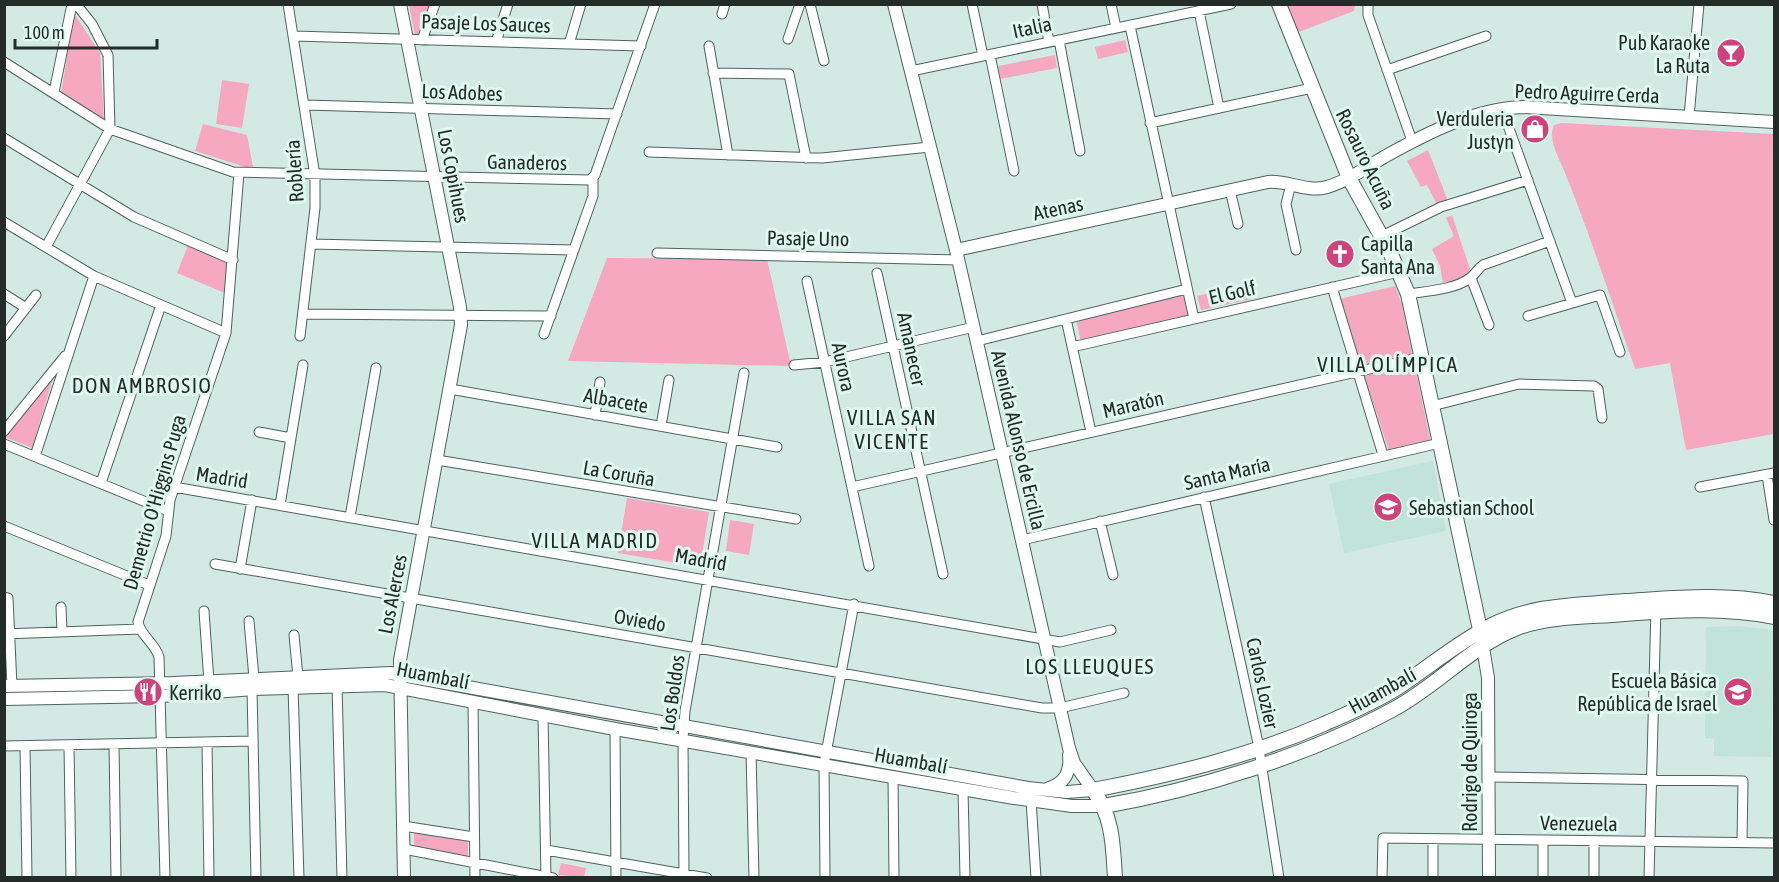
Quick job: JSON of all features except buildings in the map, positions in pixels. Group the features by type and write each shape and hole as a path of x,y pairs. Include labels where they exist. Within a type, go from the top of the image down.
{"main road":[{"name":"Rosauro Acuña","path":"1279,4 1349,177 1382,236 1408,294 1483,647"},
{"name":"Huambalí","path":"1104,806 1131,801 1262,765 1349,731 1393,710 1483,647 1514,629 1565,619 1733,597 1774,603"},
{"name":"Huambalí","path":"1093,790 1153,778 1259,750 1324,724 1385,695 1480,631 1504,619 1538,609 1656,606 1731,610 1774,616"},
{"name":"Avenida Alonso de Ercilla","path":"1093,790 1104,806 1111,830 1115,878"}],"street":[{"path":"54,92 74,4"},
{"path":"46,247 110,129 108,55 92,24 74,4"},
{"name":"Roblería","path":"288,4 306,105 315,176 311,244 300,336"},
{"name":"Los Copihues","path":"400,4 461,316 456,356"},
{"path":"422,40 435,4"},
{"path":"496,42 508,4"},
{"path":"568,44 581,4"},
{"name":"Ganaderos","path":"4,62 110,129 239,173 593,179 655,4"},
{"path":"788,39 800,4"},
{"path":"810,4 824,61"},
{"name":"Avenida Alonso de Ercilla","path":"894,4 958,255 1069,748 1074,763 1093,790"},
{"path":"972,4 1014,171"},
{"path":"1042,4 1054,41 1080,151"},
{"path":"1111,4 1116,28"},
{"name":"Italia","path":"911,71 1130,26 1183,9 1199,11 1231,4"},
{"path":"1378,4 1368,6 1412,141"},
{"path":"1689,117 1699,4"},
{"path":"1199,11 1219,108"},
{"path":"1130,26 1194,319"},
{"name":"Pasaje Los Sauces","path":"294,36 641,46"},
{"path":"1387,70 1486,36"},
{"path":"709,46 728,155"},
{"path":"713,73 789,74 806,158"},
{"path":"1150,123 1312,88"},
{"name":"Los Adobes","path":"306,105 617,114"},
{"name":"Pedro Aguirre Cerda","path":"1168,204 1268,182 1320,189 1349,177 1412,141 1447,125 1502,109 1523,107 1774,122"},
{"path":"1502,109 1572,303"},
{"path":"4,138 134,218 233,260"},
{"path":"649,152 806,158 857,156 930,147"},
{"name":"Demetrio O'Higgins Puga","path":"140,629 138,620 166,536 168,511 174,488 226,333 239,173"},
{"path":"544,334 593,196 593,179"},
{"path":"1382,236 1441,207 1528,180"},
{"path":"1291,184 1286,204 1296,250"},
{"path":"1230,190 1238,224"},
{"name":"Atenas","path":"958,255 1168,204"},
{"path":"4,222 94,276 226,333"},
{"path":"1408,294 1448,287 1471,278 1476,269 1483,265 1550,241"},
{"path":"311,244 574,250"},
{"name":"Pasaje Uno","path":"657,253 958,255"},
{"name":"El Golf","path":"1072,347 1399,272"},
{"name":"Amanecer","path":"877,273 943,574"},
{"path":"34,456 94,276"},
{"path":"1471,278 1489,325"},
{"name":"Aurora","path":"807,281 869,566"},
{"path":"1332,287 1383,455"},
{"name":"El Golf","path":"977,341 1187,289"},
{"path":"4,294 26,308"},
{"path":"4,336 36,295"},
{"path":"1528,316 1600,295 1620,352"},
{"path":"101,483 161,305"},
{"path":"303,314 550,316"},
{"path":"1066,319 1091,432"},
{"path":"794,365 825,362 974,327"},
{"path":"4,431 70,349"},
{"name":"Los Alerces","path":"404,878 399,681 411,598 456,356"},
{"name":"Maratón","path":"852,487 1422,357"},
{"path":"280,505 303,365"},
{"path":"350,517 376,368"},
{"name":"Los Boldos","path":"684,876 684,725 744,373"},
{"path":"661,426 669,380"},
{"path":"595,415 600,382"},
{"path":"1432,406 1519,384 1594,386 1598,389 1602,418"},
{"name":"Albacete","path":"450,389 777,447"},
{"path":"259,432 291,438"},
{"name":"Santa María","path":"1022,540 1440,443"},
{"path":"4,444 168,511"},
{"name":"La Coruña","path":"437,460 796,519"},
{"path":"1700,487 1771,474 1774,520"},
{"name":"Madrid","path":"174,488 1044,637 1060,642 1111,630"},
{"name":"Carlos Lozier","path":"1204,497 1262,765 1279,878"},
{"path":"240,568 252,500"},
{"path":"1101,521 1113,575"},
{"path":"4,526 149,585"},
{"name":"Oviedo","path":"214,564 1042,708 1060,708 1124,693"},
{"path":"6,598 8,686"},
{"path":"825,878 824,764 854,604"},
{"path":"1649,878 1656,606"},
{"path":"61,607 62,632"},
{"path":"204,611 209,681"},
{"path":"249,621 253,683 256,878"},
{"path":"7,634 140,629 156,649 161,690 165,878"},
{"path":"294,635 298,878"},
{"name":"Rodrigo de Quiroga","path":"1483,647 1488,678 1489,878"},
{"name":"Huambalí","path":"296,682 379,672 399,681 473,703 963,789 1072,806 1104,806"},
{"name":"Huambalí","path":"8,686 161,690 209,681 253,683"},
{"name":"Huambalí","path":"4,699 253,683 296,682 337,685 399,681 684,725 1039,790 1067,792 1093,790"},
{"path":"337,685 342,878"},
{"path":"473,703 475,878"},
{"path":"404,849 549,877 546,850 543,715"},
{"path":"615,729 616,878"},
{"path":"4,746 253,741"},
{"path":"207,742 209,878"},
{"path":"114,744 116,878"},
{"path":"69,745 71,878"},
{"path":"25,746 27,878"},
{"path":"1039,790 1058,785 1066,777 1070,766 1069,748"},
{"path":"752,752 754,878"},
{"path":"893,776 894,878"},
{"path":"1490,777 1743,781 1742,842"},
{"path":"963,789 965,878"},
{"path":"1031,800 1036,878"},
{"path":"403,826 474,837"},
{"name":"Venezuela","path":"1382,878 1383,838 1774,843"},
{"path":"1433,839 1433,878"},
{"path":"1543,840 1543,878"},
{"path":"1594,841 1594,878"},
{"path":"546,850 684,876 707,878"}],"shaded area":[{"path":"409,5 431,5 421,35 415,36"},
{"path":"1286,5 1355,5 1354,11 1296,33"},
{"path":"74,13 100,53 104,121 61,94"},
{"path":"1125,40 1128,52 1098,59 1095,47"},
{"path":"1055,55 1057,68 1000,79 998,66"},
{"path":"222,80 249,84 242,128 216,124"},
{"path":"1561,123 1774,134 1774,434 1686,450 1670,363 1635,369 1584,221 1555,149 1552,131 1554,125"},
{"path":"203,124 247,135 253,167 245,167 195,151"},
{"path":"1428,150 1448,201 1438,207 1427,185 1421,187 1407,161"},
{"path":"1452,215 1471,272 1467,277 1443,283 1440,266 1432,249 1454,236 1446,218"},
{"path":"188,245 227,261 225,293 177,273"},
{"path":"607,258 767,259 791,366 568,361"},
{"path":"1248,284 1252,299 1201,310 1197,296"},
{"path":"1395,286 1402,305 1431,444 1390,454 1339,299"},
{"path":"1183,294 1188,317 1081,342 1076,319"},
{"path":"56,368 32,448 5,437 4,433"},
{"name":"Sebastian School","path":"1433,461 1446,531 1344,553 1329,484"},
{"path":"627,498 709,512 700,567 618,553"},
{"path":"730,520 754,524 749,555 726,551"},
{"name":"Escuela Básica República de Israel","path":"1739,626 1774,630 1771,757 1714,756 1714,739 1705,738 1706,627"},
{"path":"414,828 468,837 468,857 414,848"},
{"path":"561,863 586,868 584,877 558,875"}],"place":[{"name":"Pub Karaoke La Ruta","path":"1731,53"},
{"name":"Verduleria Justyn","path":"1535,129"},
{"name":"Capilla Santa Ana","path":"1340,254"},
{"name":"Sebastian School","path":"1388,507"},
{"name":"Kerriko","path":"148,692"},
{"name":"Escuela Básica República de Israel","path":"1738,692"}],"district":[{"name":"VILLA OLÍMPICA","path":"1388,364"},
{"name":"DON AMBROSIO","path":"142,385"},
{"name":"VILLA SAN VICENTE","path":"892,429"},
{"name":"VILLA MADRID","path":"595,540"},
{"name":"LOS LLEUQUES","path":"1090,666"}]}
